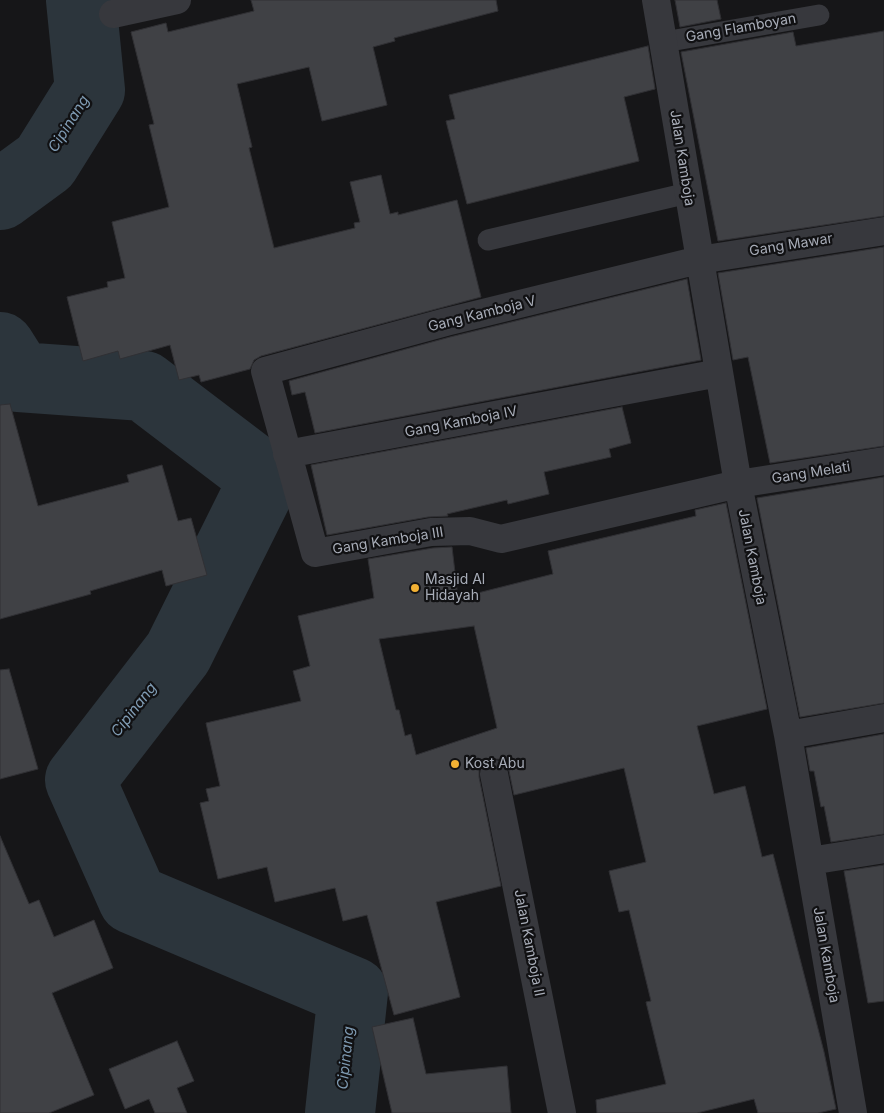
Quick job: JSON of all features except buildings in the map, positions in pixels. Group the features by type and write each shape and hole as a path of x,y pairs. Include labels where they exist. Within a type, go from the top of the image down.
{"street":[{"path":"113,14 177,0"},
{"name":"Jalan Kamboja","path":"656,0 738,484 788,735 853,1113"},
{"name":"Gang Mawar","path":"699,260 884,231"},
{"name":"Gang Kamboja V","path":"287,454 265,371 446,322 699,260"},
{"name":"Gang Kamboja IV","path":"287,454 719,373"},
{"name":"Gang Kamboja III","path":"287,454 315,553 431,532 470,531 501,539 738,484"},
{"name":"Gang Melati","path":"738,484 884,461"},
{"path":"788,735 884,718"},
{"name":"Jalan Kamboja II","path":"494,774 562,1113"},
{"path":"810,861 884,849"}],"lane":[{"name":"Gang Flamboyan","path":"664,42 819,15"},
{"path":"488,240 688,193"}],"waterway":[{"name":"Cipinang","path":"0,195 45,162 90,90 81,0"},
{"name":"Cipinang","path":"0,347 19,377 144,386 265,478 178,653 80,780 133,899 353,992 340,1113"}],"place":[{"name":"Masjid Al Hidayah","path":"415,588"},
{"name":"Kost Abu","path":"455,764"}]}
